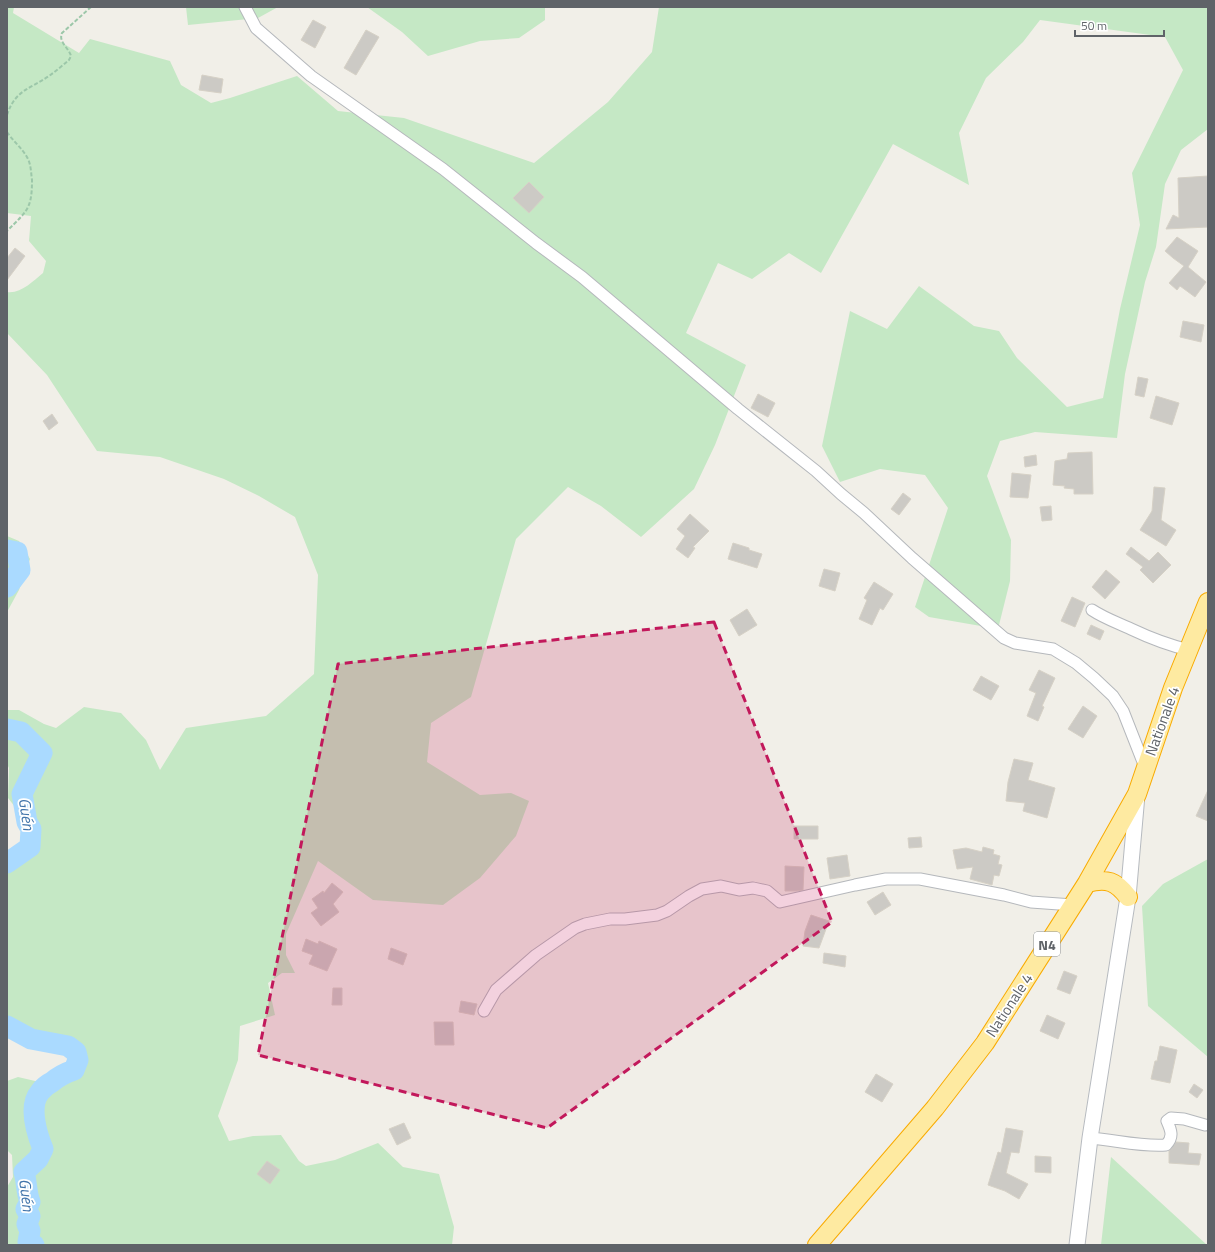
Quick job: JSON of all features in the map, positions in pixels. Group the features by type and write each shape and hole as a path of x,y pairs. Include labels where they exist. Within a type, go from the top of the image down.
{"highway":[{"name":"Nationale 4","path":"817,1245 935,1108 985,1043 1087,883 1137,794 1173,688 1206,612"},
{"path":"1087,883 1099,880 1111,882 1121,888 1128,897"}],"main road":[{"path":"1077,1245 1090,1138 1128,897 1137,794"}],"street":[{"path":"245,7 256,28 311,76 443,169 582,277 738,409 816,471 912,558 1004,638 1014,643 1054,649 1076,663 1094,678 1113,696 1123,711 1145,767"},
{"path":"1092,610 1101,616 1151,638 1174,647 1189,650"},
{"path":"484,1011 496,990 536,955 575,928 585,924 610,919 625,919 657,915 667,911 688,896 702,889 721,886 739,890 753,888 767,891 780,902 886,879 920,879 1004,895 1031,902 1073,905"},
{"path":"1090,1138 1146,1146 1166,1145 1171,1139 1172,1132 1167,1121 1171,1118 1184,1119 1205,1125"}],"path":[{"path":"7,116 16,97 49,76 69,60 71,56 70,52 60,37 62,33 91,7"},
{"path":"7,132 29,160 32,172 30,204 22,216 7,231"}],"highlighted area":[{"path":"714,622 832,922 547,1128 258,1055 338,664"}],"green space":[{"path":"7,7 14,7 13,13 79,53 90,39 170,61 181,85 211,103 297,76 338,111 404,118 534,163 608,102 652,52 659,7 1208,7 1208,129 1181,150 1165,184 1156,247 1145,282 1125,374 1117,438 1035,432 1000,441 987,476 1011,540 1010,581 998,629 929,617 915,607 948,508 925,475 880,469 840,482 822,446 850,311 887,329 919,286 974,326 999,331 1017,358 1067,407 1103,398 1120,309 1140,225 1132,173 1183,70 1165,37 1040,20 1023,42 986,78 959,133 969,185 893,144 821,273 789,253 752,279 718,263 686,333 746,365 715,445 694,489 641,537 601,506 568,487 516,539 471,697 431,723 427,762 480,795 511,793 529,801 516,836 480,878 443,905 373,900 318,861 286,934 286,955 295,973 282,973 268,983 275,1015 240,1026 238,1060 218,1116 229,1141 253,1136 281,1135 299,1161 306,1166 335,1160 378,1143 403,1167 439,1174 454,1227 452,1245 7,1245 7,1187 13,1177 12,1155 7,1150 7,1081 18,1077 48,1084 63,1073 74,1070 78,1060 76,1052 68,1046 31,1039 7,1026 7,863 30,847 31,829 8,798 9,768 7,764 7,710 19,710 44,724 56,728 84,707 121,713 146,740 160,770 186,728 266,716 314,674 318,575 295,517 259,496 224,479 160,457 97,451 47,375 7,333 7,292 17,291 31,283 43,273 46,261 29,241 31,216 7,213"},
{"path":"186,7 278,7 258,18 188,25"},
{"path":"367,7 545,7 545,20 519,38 480,41 428,56 402,32"},
{"path":"7,536 19,541 30,559 19,590 7,612"},
{"path":"1208,859 1208,1057 1148,1006 1142,906 1163,884"},
{"path":"1111,1157 1207,1245 1101,1245"}],"building":[{"path":"313,20 326,27 315,48 301,40"},
{"path":"366,30 379,37 356,75 344,68"},
{"path":"202,75 223,79 221,93 199,90"},
{"path":"1208,176 1208,227 1166,229 1173,215 1179,218 1178,178"},
{"path":"529,182 544,197 529,213 513,198"},
{"path":"1177,237 1198,251 1188,267 1206,282 1195,297 1180,286 1177,290 1169,283 1184,266 1165,251"},
{"path":"15,248 25,256 7,280 7,258"},
{"path":"1183,321 1204,325 1201,342 1180,337"},
{"path":"1138,377 1148,379 1144,397 1135,395"},
{"path":"758,394 775,403 768,417 751,408"},
{"path":"1156,396 1179,403 1172,425 1150,418"},
{"path":"52,414 58,423 49,430 43,421"},
{"path":"1092,452 1093,494 1074,494 1074,489 1064,488 1065,486 1053,485 1055,461 1067,459 1068,453"},
{"path":"1036,455 1037,465 1025,467 1024,457"},
{"path":"1012,473 1031,475 1028,498 1010,497"},
{"path":"1154,487 1165,488 1161,520 1176,530 1166,546 1140,530 1152,511"},
{"path":"903,493 911,499 899,515 891,509"},
{"path":"1051,506 1052,520 1042,521 1040,507"},
{"path":"690,514 709,531 693,547 695,548 688,558 676,549 685,536 677,529"},
{"path":"733,543 762,554 757,568 728,559"},
{"path":"1131,547 1149,561 1158,552 1171,565 1153,583 1140,570 1143,567 1126,554"},
{"path":"824,569 840,573 835,591 819,586"},
{"path":"1106,570 1120,582 1105,599 1092,587"},
{"path":"874,582 893,594 883,610 880,608 872,625 859,619 867,600 864,598"},
{"path":"1072,597 1085,603 1075,627 1061,621"},
{"path":"747,609 757,625 739,636 730,620"},
{"path":"1091,625 1104,631 1100,640 1087,634"},
{"path":"1039,670 1055,678 1042,706 1044,707 1038,721 1027,716 1036,693 1029,690"},
{"path":"981,676 999,686 991,700 973,690"},
{"path":"1083,706 1097,716 1083,738 1068,729"},
{"path":"1014,759 1033,763 1028,780 1055,788 1047,818 1023,811 1025,803 1006,801 1008,782"},
{"path":"1208,790 1208,821 1196,816"},
{"path":"794,826 818,826 818,839 794,839"},
{"path":"921,837 922,847 909,848 908,838"},
{"path":"983,847 994,850 993,854 1000,856 998,864 1002,865 999,876 994,875 992,885 970,879 973,867 957,869 953,850 966,848 982,852"},
{"path":"847,855 850,876 830,879 827,858"},
{"path":"785,866 804,867 803,890 785,891"},
{"path":"332,883 343,892 333,904 339,912 321,926 311,913 318,908 312,899 323,891 324,893"},
{"path":"883,892 891,905 875,915 867,902"},
{"path":"811,915 829,921 819,948 803,946 805,931"},
{"path":"306,939 318,944 319,941 337,949 327,971 309,964 313,955 302,951"},
{"path":"391,948 407,954 403,965 388,959"},
{"path":"824,953 846,956 845,967 823,963"},
{"path":"1064,971 1077,976 1070,994 1057,989"},
{"path":"333,988 342,988 342,1005 332,1005"},
{"path":"461,1001 477,1004 474,1015 459,1012"},
{"path":"1047,1015 1065,1023 1058,1039 1040,1031"},
{"path":"434,1022 453,1022 454,1045 435,1045"},
{"path":"1160,1046 1177,1050 1170,1083 1151,1079"},
{"path":"876,1074 893,1084 882,1102 865,1092"},
{"path":"1194,1084 1203,1090 1197,1098 1189,1092"},
{"path":"404,1123 411,1138 397,1145 389,1129"},
{"path":"1006,1128 1023,1131 1019,1153 1011,1152 1006,1173 1028,1184 1019,1199 1005,1191 988,1185 998,1152 1001,1153"},
{"path":"1176,1142 1189,1143 1188,1153 1201,1154 1199,1165 1169,1163 1169,1151"},
{"path":"1035,1156 1051,1157 1051,1173 1035,1172"},
{"path":"267,1161 280,1170 270,1184 257,1174"}],"waterway":[{"name":"Guén","path":"7,550 17,552 20,570 7,587"},
{"name":"Guén","path":"7,729 21,732 42,753 22,794 27,822 31,829 30,847 7,863"},
{"name":"Guén","path":"7,1026 31,1039 68,1046 76,1052 78,1060 74,1070 60,1076 47,1085 36,1098 34,1112 36,1128 43,1149 38,1159 24,1172 30,1202 26,1209 30,1216 27,1224 30,1231 28,1242 34,1245"}]}
